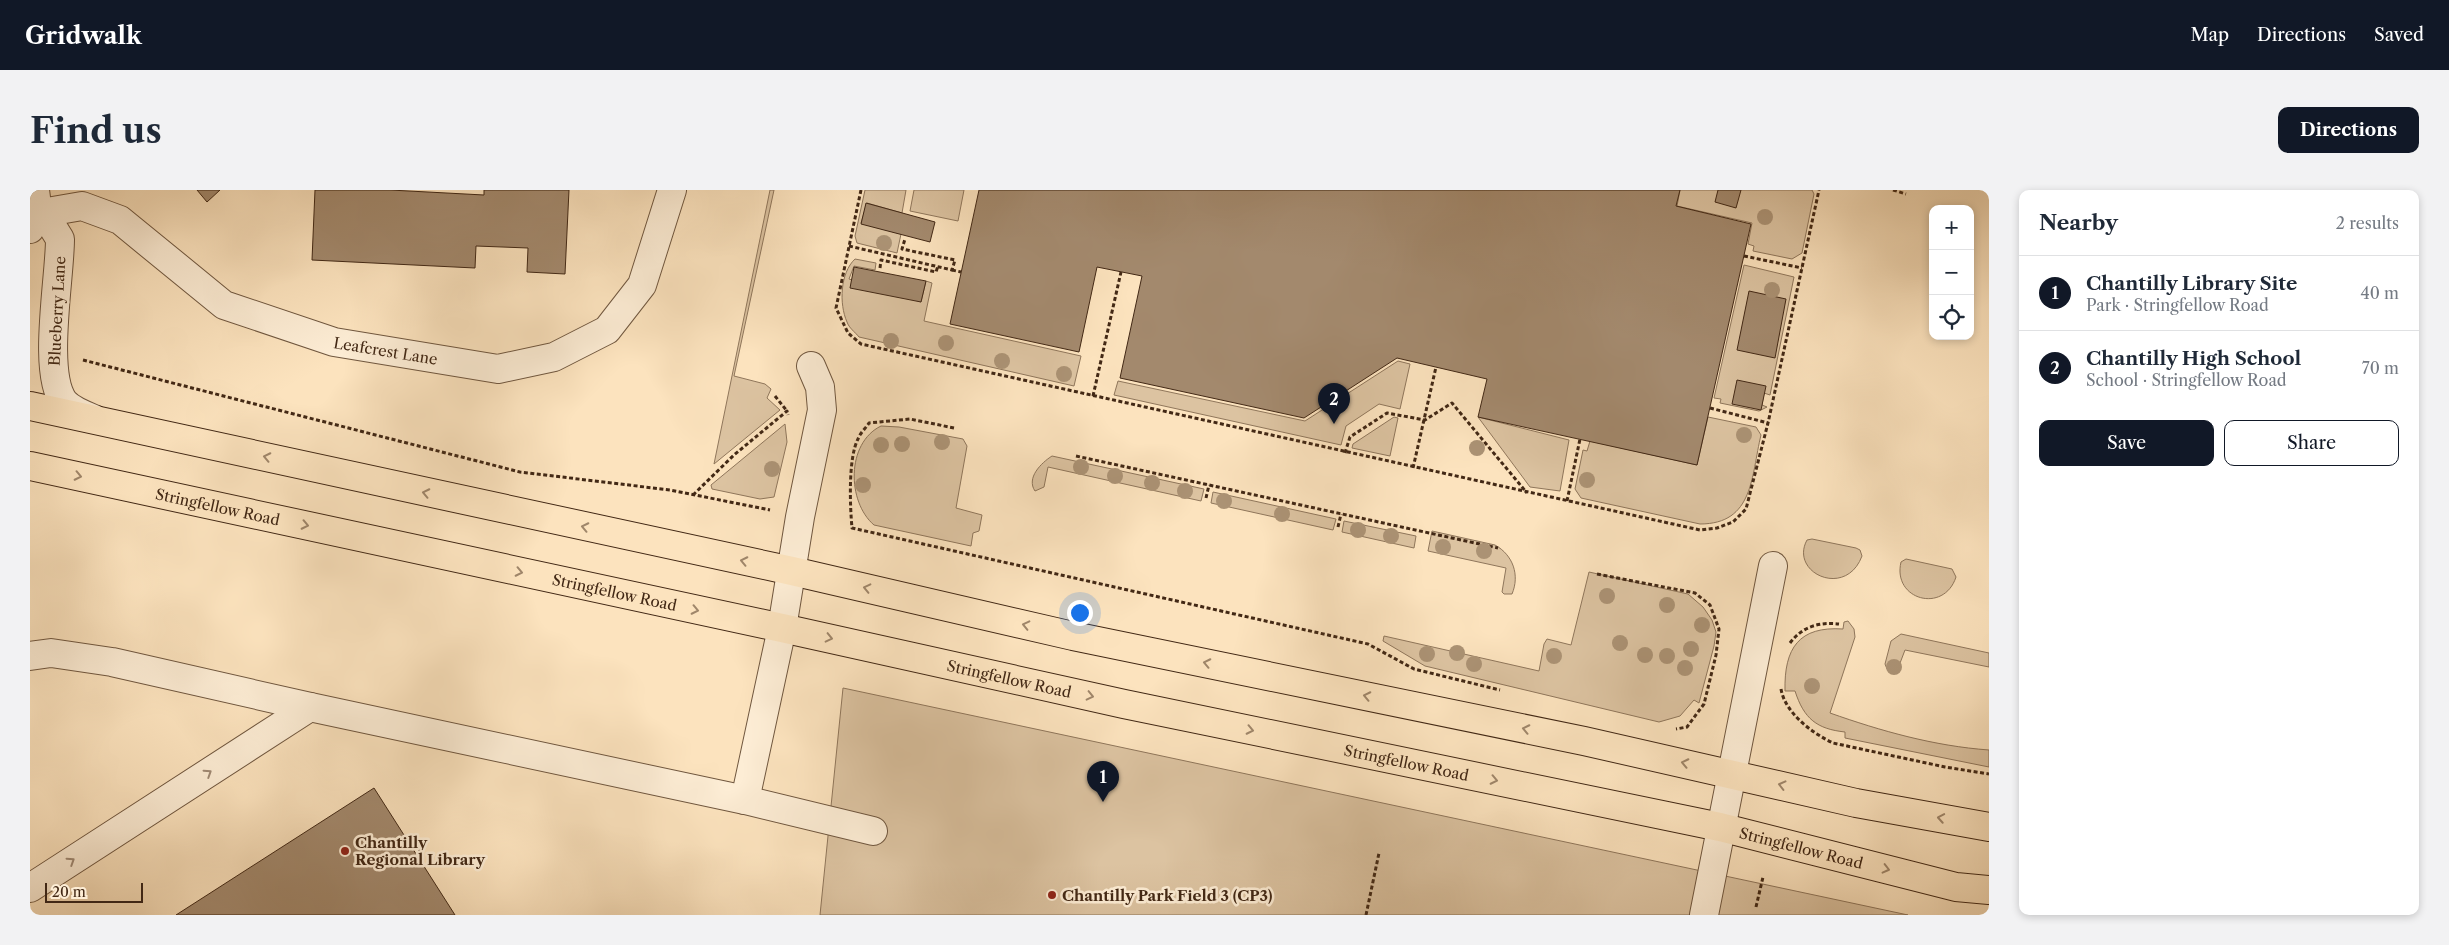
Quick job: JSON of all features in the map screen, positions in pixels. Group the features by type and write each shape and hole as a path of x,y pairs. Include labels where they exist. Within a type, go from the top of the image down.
{"main road":[{"path":"30,406 792,571 1073,636 1732,773 1856,803 1989,826"},
{"name":"Stringfellow Road","path":"30,466 782,628 1124,704 1720,827 1956,887 1989,890"}],"street":[{"name":"Leafcrest Lane","path":"33,212 82,206 120,220 224,305 334,342 498,369 554,357 607,330 642,285 672,190"},
{"name":"Blueberry Lane","path":"33,212 52,226 60,240 53,354 54,377 64,402 101,422"},
{"path":"744,800 782,628 800,517 822,410 820,387 811,366"},
{"path":"1704,915 1773,566"},
{"path":"30,656 51,653 112,662 310,707 744,800 873,832"},
{"path":"30,888 310,707"}],"path":[{"path":"861,190 836,308 848,333 861,344 1345,453 1700,530 1717,528 1733,522 1746,509 1768,423 1819,190"},
{"path":"1892,190 1906,194"},
{"path":"905,239 902,249 955,260 952,270"},
{"path":"849,246 961,272"},
{"path":"1744,256 1802,268"},
{"path":"880,268 881,260 936,272 938,266"},
{"path":"1093,396 1121,272"},
{"path":"78,359 520,472 693,495 775,511"},
{"path":"1413,468 1436,368"},
{"path":"775,396 787,411 788,419"},
{"path":"1345,453 1350,437 1386,413 1425,420 1452,402 1527,493"},
{"path":"1710,408 1768,423"},
{"path":"693,495 734,455 787,411"},
{"path":"954,428 910,419 869,423 857,440 853,461 848,498 852,528 1368,644 1414,669 1508,692"},
{"path":"1567,501 1580,439"},
{"path":"1076,456 1498,548"},
{"path":"1206,498 1209,485"},
{"path":"1338,528 1340,514"},
{"path":"1597,574 1695,592 1710,605 1719,629 1716,655 1704,704 1687,727"},
{"path":"1786,650 1805,628 1822,622 1839,624"},
{"path":"1780,679 1783,698 1795,714 1816,735 1833,744 1989,774"},
{"path":"1366,915 1380,853"},
{"path":"1756,907 1763,877"}],"shaded area":[{"path":"770,190 774,190 734,376 765,384 771,389 767,398 780,410 714,464"},
{"path":"865,190 906,190 902,213 867,203 861,223 901,234 897,253 857,243 855,236"},
{"path":"914,190 964,190 958,221 910,211"},
{"path":"1680,190 1812,190 1814,194 1802,253 1792,259 1753,251 1754,246 1748,244 1752,223 1677,206"},
{"path":"855,259 876,263 875,270 854,266 849,279 921,302 926,281 932,283 924,321 1081,356 1074,386 859,337 848,324 844,315 842,298 846,272"},
{"path":"1744,265 1794,277 1770,395 1764,393 1762,405 1767,407 1759,411 1720,403 1721,399 1714,398"},
{"path":"1398,361 1410,364 1400,409 1379,404 1346,426 1341,445 1114,395 1118,381 1305,421"},
{"path":"1394,417 1398,418 1390,456 1352,448 1353,444"},
{"path":"1478,417 1569,440 1560,491 1530,487"},
{"path":"1708,417 1756,427 1761,435 1752,481 1747,495 1740,507 1731,516 1718,522 1700,524 1581,498 1575,489 1583,450 1587,451 1590,441 1697,465"},
{"path":"785,424 787,442 774,497 760,499 712,489 711,485"},
{"path":"881,426 899,427 963,439 967,446 956,508 982,515 979,531 973,533 971,546 874,525 865,515 855,488 854,473 856,459 861,445 870,434"},
{"path":"1052,456 1204,489 1201,501 1048,467 1044,487 1035,491 1032,481 1036,471"},
{"path":"1213,492 1336,519 1333,530 1211,503"},
{"path":"1344,521 1416,536 1414,548 1342,532"},
{"path":"1432,531 1495,545 1501,549 1510,560 1515,573 1512,594 1504,594 1502,592 1506,568 1428,551"},
{"path":"1812,539 1856,548 1860,550 1862,556 1854,569 1844,576 1833,579 1822,576 1812,571 1806,562 1804,552 1807,540"},
{"path":"1906,559 1952,569 1956,577 1950,589 1941,596 1931,599 1921,598 1911,593 1904,586 1900,575 1901,562"},
{"path":"1589,572 1688,594 1703,607 1712,620 1716,632 1699,703 1694,700 1680,716 1659,722 1425,666 1383,641 1384,636 1539,671 1544,644 1547,639 1571,645"},
{"path":"1848,621 1854,629 1855,637 1830,713 1908,737 1948,745 1989,750 1989,767 1845,738 1845,732 1835,731 1819,725 1807,715 1795,691 1785,691 1787,663 1791,652 1805,636 1815,631 1843,629 1844,622"},
{"path":"1901,634 1989,653 1989,667 1905,650 1897,671 1887,669 1885,664 1891,641"},
{"path":"843,688 1908,915 820,915"}],"building":[{"path":"197,190 220,190 207,202"},
{"path":"315,190 390,190 484,195 484,190 569,190 565,274 527,272 528,248 476,246 475,268 312,260"},
{"path":"979,190 1680,190 1676,206 1751,224 1697,465 1478,417 1487,379 1397,358 1304,418 1120,378 1142,276 1097,267 1079,352 950,324"},
{"path":"1718,190 1741,190 1736,208 1715,202"},
{"path":"866,203 935,222 930,242 861,224"},
{"path":"854,267 926,281 921,302 850,288"},
{"path":"1749,291 1786,299 1775,358 1737,350"},
{"path":"1737,380 1766,386 1761,410 1732,404"},
{"name":"Chantilly Regional Library","path":"374,788 455,915 176,915"}],"place":[{"name":"Chantilly High School","path":"1334,424"},
{"name":"Chantilly Library Site","path":"1103,802"},
{"name":"Chantilly Regional Library","path":"345,851"},
{"name":"Chantilly Park Field 3 (CP3)","path":"1052,895"}]}
